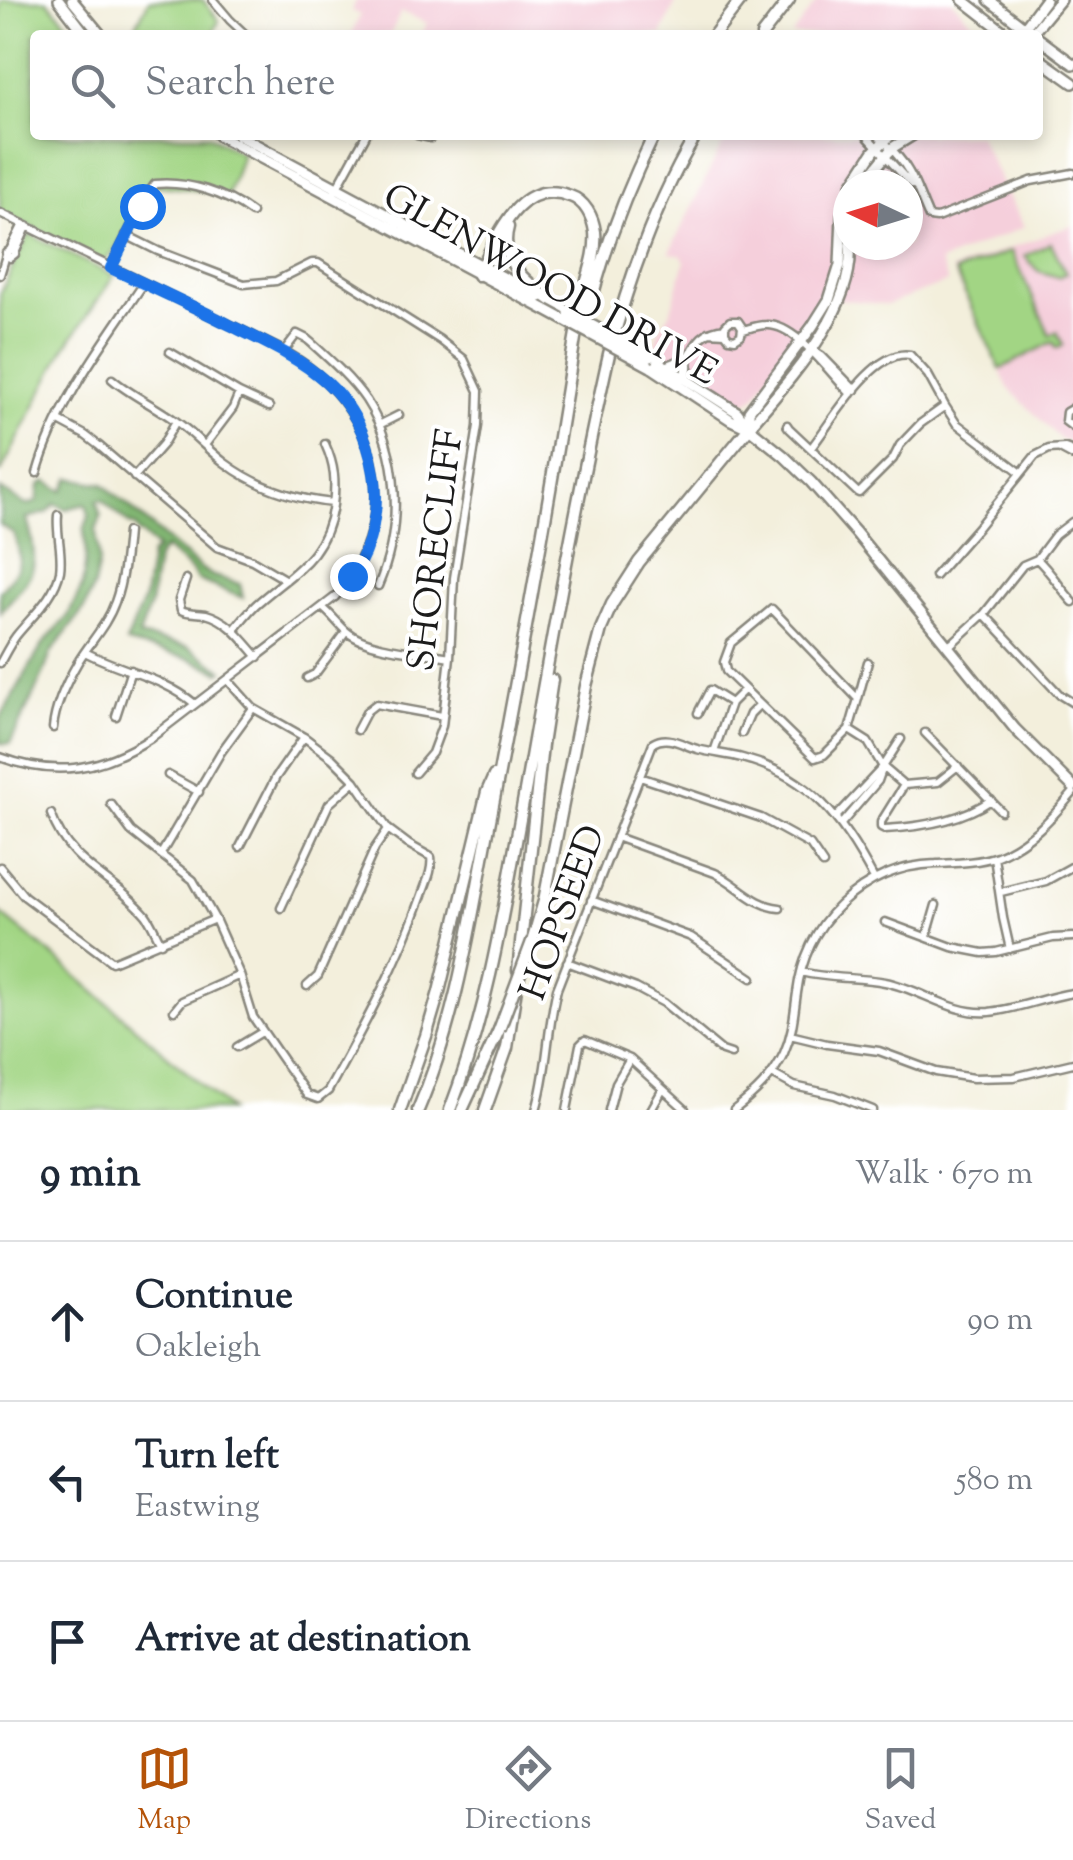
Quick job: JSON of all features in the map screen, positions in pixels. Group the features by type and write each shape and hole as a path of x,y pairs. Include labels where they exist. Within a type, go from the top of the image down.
{"highway":[{"path":"718,30 742,0"},
{"path":"766,30 789,0"},
{"path":"556,454 592,297 620,212 652,140"},
{"path":"450,1110 484,1001 502,918 574,526 619,318 649,230 693,140"},
{"path":"418,1110 454,998 502,756 580,310 592,262 595,230 585,206 566,194 532,195 509,216 480,271"},
{"path":"517,208 506,235 512,265 548,303 569,312"},
{"path":"462,1110 534,940 601,629 638,562 749,428"},
{"path":"485,1110 513,1020 542,745 574,526"},
{"path":"400,1110 426,1036 486,792 502,756"}],"main road":[{"path":"59,0 82,30"},
{"path":"72,0 97,30"},
{"path":"963,0 1002,30"},
{"path":"989,0 1025,30"},
{"path":"1032,30 1045,0"},
{"path":"1034,30 1060,0"},
{"path":"1043,43 1073,64"},
{"path":"1043,62 1073,84"},
{"name":"GLENWOOD DRIVE","path":"228,140 335,191"},
{"name":"GLENWOOD DRIVE","path":"247,140 651,362"},
{"path":"862,170 881,140"},
{"path":"874,170 906,140"},
{"path":"749,428 749,410 829,300 840,260"},
{"path":"749,428 829,324 847,282 849,260"},
{"name":"GLENWOOD DRIVE","path":"569,312 651,362 731,420 749,428"},
{"path":"667,367 686,360 686,378"},
{"path":"651,362 667,367 724,402 811,482 1014,728 1073,790"},
{"path":"724,402 737,406 756,400"}],"street":[{"path":"213,0 241,30"},
{"path":"335,191 363,140"},
{"path":"883,140 930,216 938,218 1031,180 1073,173"},
{"path":"111,268 154,184 214,192 252,213"},
{"path":"0,213 284,351 313,370 334,389 363,434 376,484 374,524 355,572 323,608 195,704 125,754 100,764 49,770 0,757"},
{"path":"2,271 25,226"},
{"name":"SHORECLIFF","path":"126,235 244,284 276,281 315,262 464,359 480,391 478,426 454,578 442,726 432,753 415,773"},
{"path":"38,473 41,459 94,354 144,283"},
{"path":"736,320 742,325 735,338 730,338 725,330 728,322 736,320"},
{"path":"742,330 766,324 778,326 822,356 853,392"},
{"path":"686,360 708,332 725,330"},
{"path":"284,351 297,334 307,339 365,399 379,425 395,490 384,570 378,586"},
{"path":"170,352 269,407"},
{"path":"810,448 853,392 884,361 904,354 921,366 956,422 1020,472"},
{"path":"112,379 176,421 222,461 256,482 294,497 333,503"},
{"path":"205,445 233,408 239,393"},
{"path":"788,424 859,493 920,424 944,406"},
{"path":"1073,408 1064,418 1073,427"},
{"path":"379,425 399,415"},
{"path":"59,421 85,435 218,547 252,560 286,580"},
{"path":"134,476 163,444 176,421"},
{"path":"234,630 256,604 316,553 330,522 333,503 335,468 326,444"},
{"path":"934,576 1034,456 1060,448 1073,454"},
{"path":"0,663 12,640 56,583 61,554 58,515"},
{"path":"949,646 984,614 1023,565 1037,559 1061,528 1072,522"},
{"path":"53,728 54,715 78,661 115,603 124,570 127,532"},
{"path":"1037,559 1073,602"},
{"path":"186,579 178,600 181,610 215,618 234,630 258,657"},
{"path":"323,608 346,632 360,640 450,657"},
{"path":"858,699 772,609 726,652 724,668 814,758 824,754 849,730 858,699 868,662"},
{"path":"984,614 1060,695 1073,702"},
{"path":"306,678 315,674 346,632"},
{"path":"86,652 178,690 195,704"},
{"path":"116,716 130,670"},
{"path":"111,804 131,832 193,880 240,975 262,1032 307,1095 318,1099 328,1091 395,964 432,865 431,858 388,828 355,780 332,758 252,708 228,680"},
{"path":"698,713 710,690 731,703"},
{"path":"744,690 731,703 714,752 745,758 788,777 819,800 856,843 874,879"},
{"path":"357,730 367,711 376,704 442,716"},
{"path":"742,734 750,714 759,705"},
{"path":"161,854 221,752 252,708"},
{"path":"849,730 868,742 884,768 904,785 938,782 958,766"},
{"path":"926,733 1001,811"},
{"path":"240,847 276,777 304,737"},
{"name":"HOPSEED","path":"536,1110 551,1014 567,962 654,743 668,739 714,752"},
{"path":"838,820 884,768 902,739"},
{"path":"168,774 199,792"},
{"path":"640,777 762,818 810,845 822,864"},
{"path":"280,908 329,804 355,780"},
{"path":"904,785 882,822 885,829 960,817 992,800"},
{"path":"734,1110 772,1074 784,1054 800,972 812,942 829,916 874,879 917,865 994,857 1018,846 1073,790"},
{"path":"51,814 71,852 148,917 160,943"},
{"path":"307,986 318,976 375,848 388,828"},
{"path":"616,837 715,873 757,902 780,908"},
{"path":"994,857 1010,948"},
{"path":"1001,892 1046,881 1073,866"},
{"path":"0,868 24,896 112,962 214,919"},
{"path":"591,900 690,937 752,978"},
{"path":"927,936 936,905"},
{"path":"885,922 967,951 996,952 1073,937"},
{"path":"567,962 664,1003 722,1051 732,1054"},
{"path":"800,972 888,983 974,1012 1006,1009 1073,993"},
{"path":"174,1011 182,1001 240,975"},
{"path":"237,1047 262,1032"},
{"path":"790,1035 811,1042 879,1051 936,1072 973,1078 1014,1077 1073,1063"},
{"path":"567,1110 580,1045 585,1040 630,1060 686,1109"},
{"path":"609,1110 616,1083 630,1060"},
{"path":"772,1074 794,1086 835,1095 873,1110"},
{"path":"651,1110 663,1089"}],"shaded area":[{"path":"356,0 677,0 663,30 424,30 427,23 401,12 392,30 353,30 360,15 352,11"},
{"path":"818,0 951,0 980,30 796,30"},
{"path":"725,140 980,140 1024,227 940,262 948,282 887,305 823,297 755,397 746,402 734,401 694,370 654,349 658,332 670,313 685,261 681,255 669,253"},
{"path":"1073,225 1073,443 1061,440 1008,388 952,270"}],"green space":[{"path":"47,0 74,30 30,30 30,140 217,140 242,154 227,198 204,191 151,185 118,246 103,262 0,212 0,2"},
{"path":"149,0 203,0 219,21 214,30 134,30"},
{"path":"29,234 114,276 63,351 0,474 0,294"},
{"path":"1051,243 1066,273 1058,277 1038,271 1025,256"},
{"path":"1011,251 1050,335 1057,332 1063,345 1056,348 1053,342 1000,369 955,272"},
{"path":"70,478 103,484 199,567 240,584 243,598 197,580 165,548 157,558 150,605 139,636 188,647 223,670 126,643 144,598 151,555 157,549 136,527 102,500 97,501 101,517 96,530 99,562 94,586 84,609 51,653 10,744 0,743 0,718 43,644 68,616 82,587 84,530 89,516 86,504 66,509 55,504 47,513 27,518 34,551 32,571 0,613 0,591 16,570 19,551 13,533 0,525 0,489 26,505 37,502 39,486 46,481 63,491"},
{"path":"0,913 57,959 230,1110 0,1110"}],"route":[{"path":"142,206 111,268 299,359 334,389 356,420 369,452 376,500 371,534 352,576"}]}
